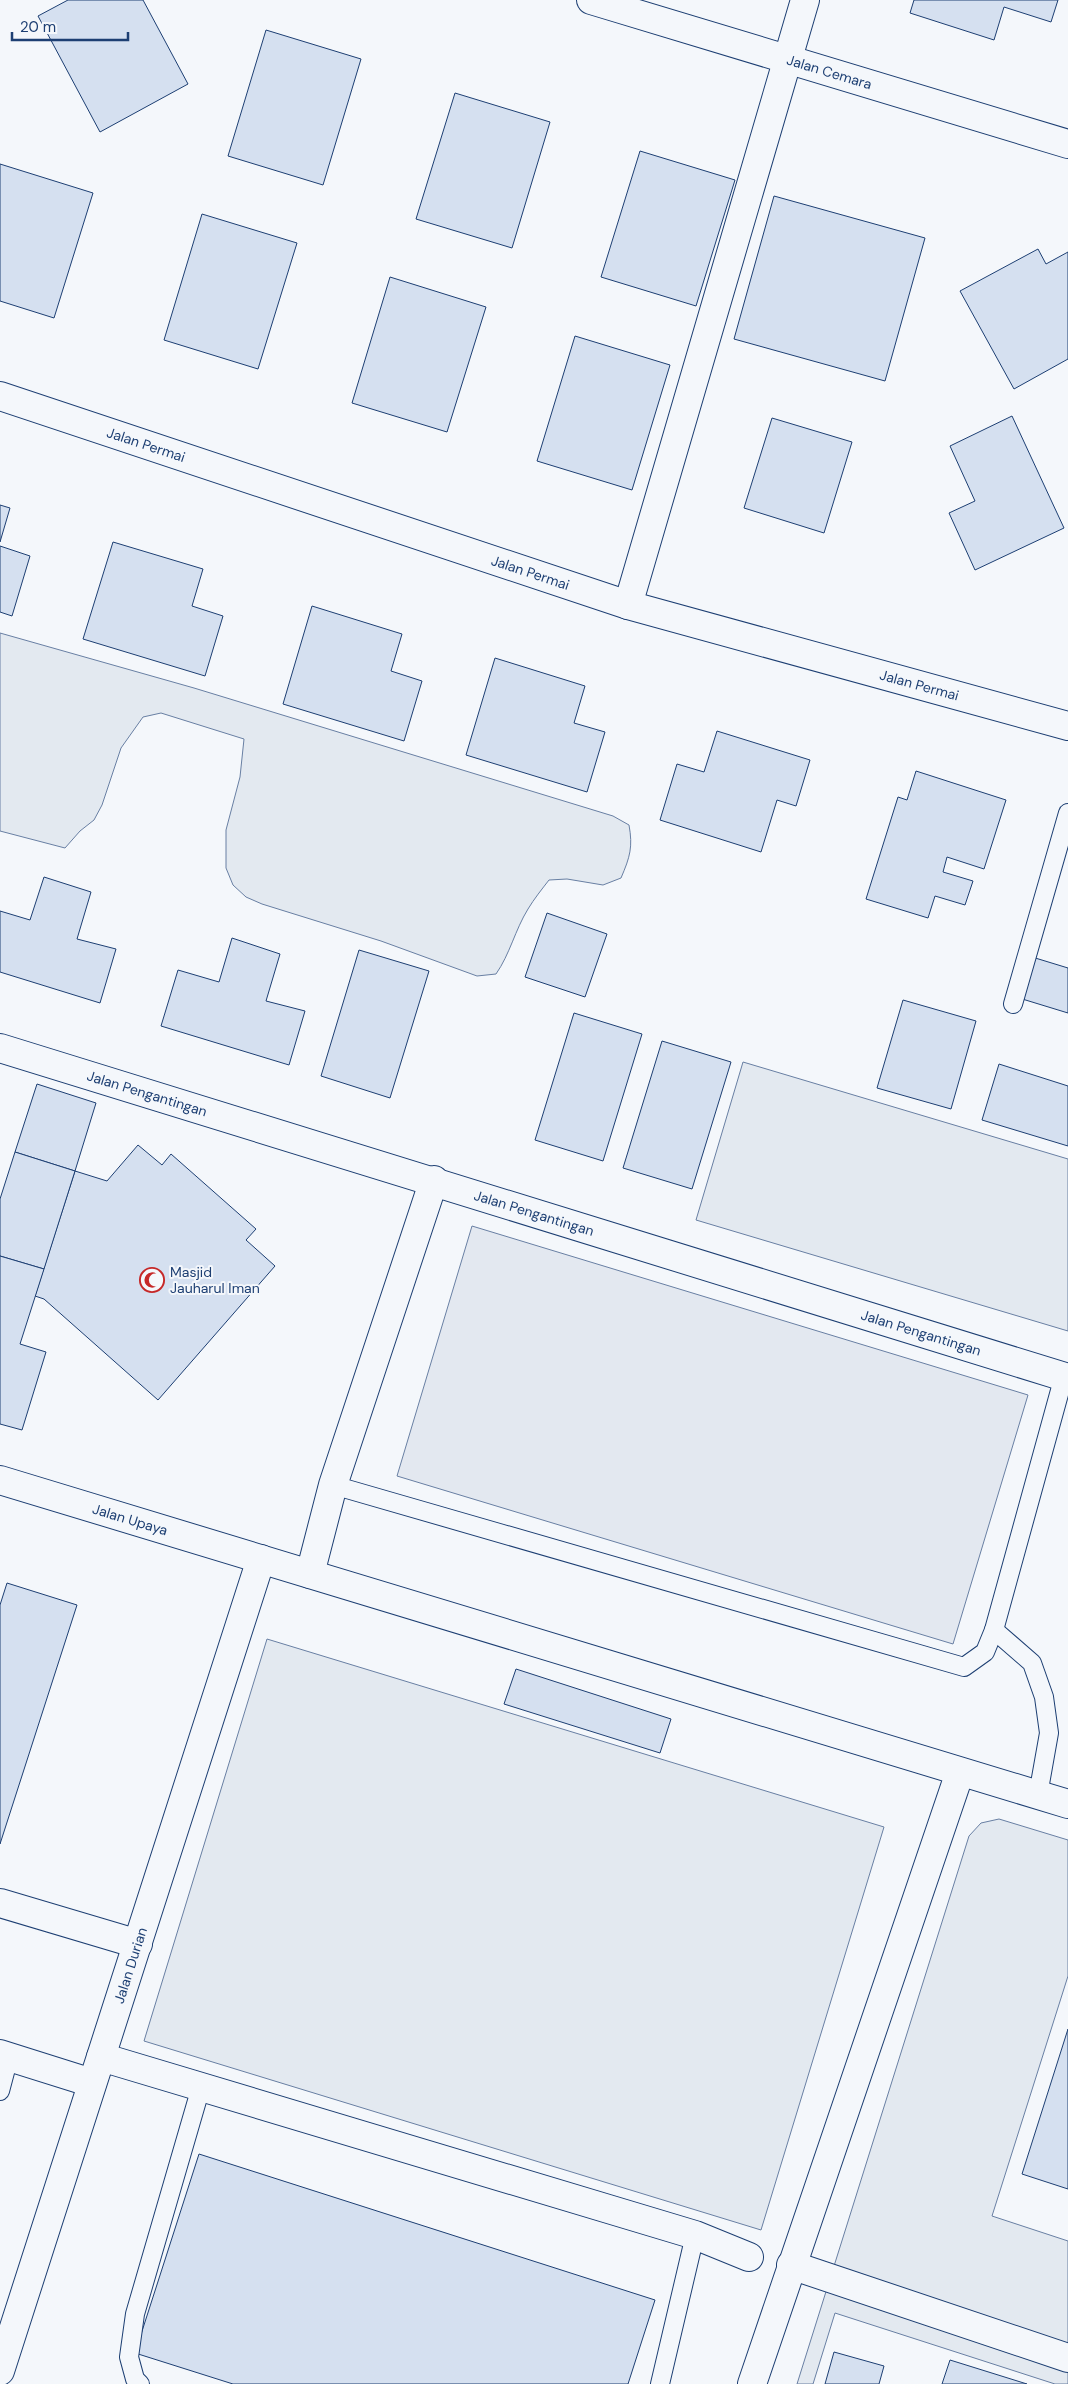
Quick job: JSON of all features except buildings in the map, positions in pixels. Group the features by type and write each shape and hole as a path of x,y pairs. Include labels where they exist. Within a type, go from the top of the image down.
{"street":[{"name":"Jalan Cemara","path":"591,0 1068,144"},
{"path":"628,604 786,59 805,0"},
{"name":"Jalan Permai","path":"0,396 628,604 1068,726"},
{"name":"Jalan Pengantingan","path":"0,1048 434,1180 1066,1377"},
{"path":"310,1574 334,1485 434,1180"},
{"name":"Jalan Upaya","path":"0,1480 1068,1804"},
{"name":"Jalan Durian","path":"0,2371 262,1559"},
{"path":"752,2384 960,1772"},
{"path":"0,1902 138,1944"},
{"path":"5,2056 92,2083"},
{"path":"101,2057 695,2235 749,2257"},
{"path":"791,2265 1068,2358"}],"lane":[{"path":"1013,1004 1068,813"},
{"path":"334,1485 964,1667 985,1652 994,1630 1066,1377"},
{"path":"994,1630 1032,1662 1044,1697 1049,1733 1038,1795"},
{"path":"0,2091 5,2056"},
{"path":"140,2384 135,2379 129,2357 135,2314 200,2087"},
{"path":"660,2384 695,2235"}],"shaded area":[{"path":"0,633 194,688 613,816 629,825 631,846 627,864 621,878 603,885 567,879 549,880 523,917 496,974 477,976 381,941 262,904 246,897 233,885 226,868 226,830 240,777 244,739 161,713 143,717 121,748 102,805 94,820 80,831 65,848 0,831"},
{"path":"743,1062 1068,1159 1068,1331 696,1220"},
{"path":"472,1226 1028,1395 953,1644 397,1476"},
{"path":"267,1639 884,1827 761,2230 144,2041"},
{"path":"999,1819 1068,1840 1068,1976 992,2216 1068,2241 1068,2384 1055,2384 835,2313 813,2384 797,2384 969,1836 981,1823"}],"place":[{"name":"Masjid Jauharul Iman","path":"152,1280"}]}
